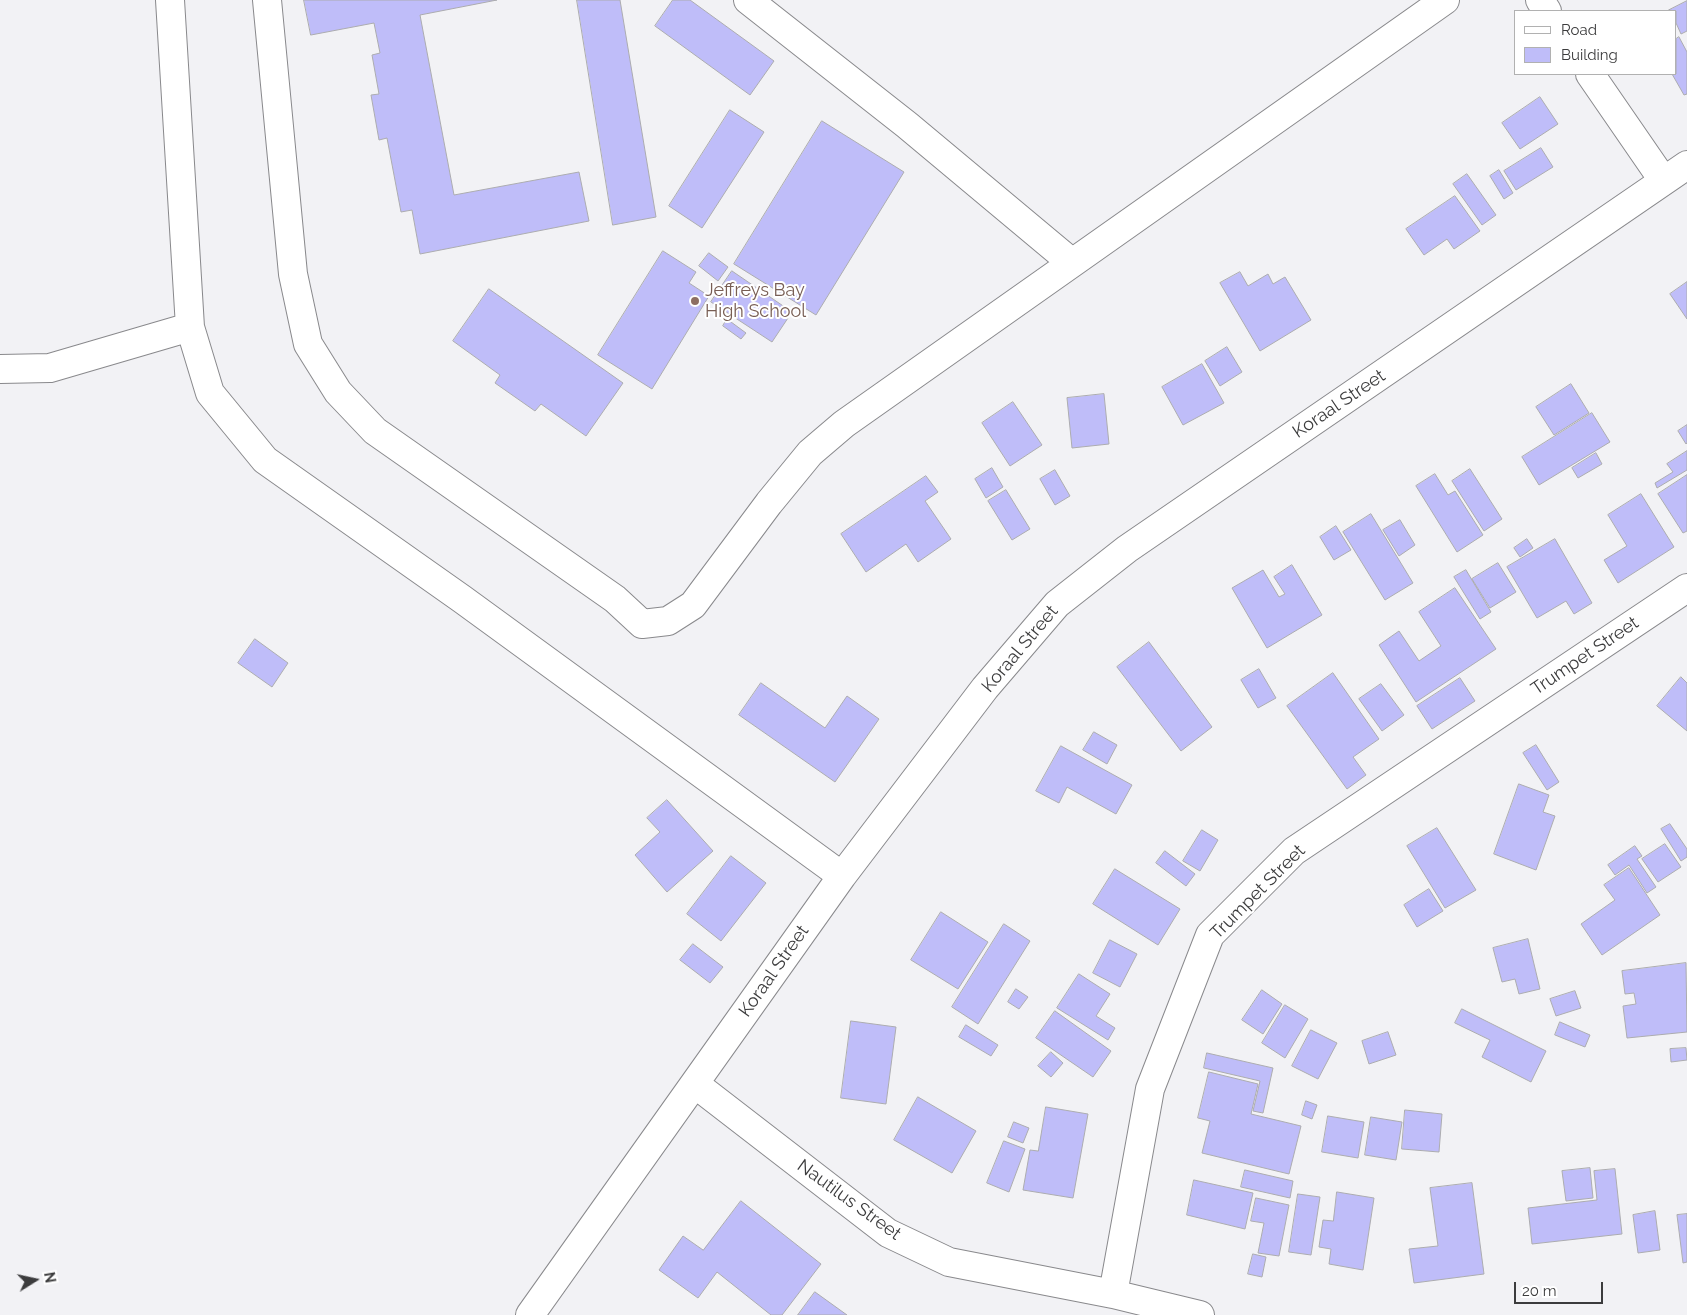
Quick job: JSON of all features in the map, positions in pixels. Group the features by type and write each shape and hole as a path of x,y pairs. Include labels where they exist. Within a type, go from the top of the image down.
{"street":[{"path":"170,0 190,327 210,393 265,460 462,598 842,876"},
{"path":"266,0 293,274 308,344 338,392 375,431 615,599 642,624 668,621 692,606 769,502 816,447 844,424 1071,262 1446,0"},
{"path":"748,0 907,125 1071,262"},
{"path":"1591,75 1663,180"},
{"name":"Koraal Street","path":"530,1315 842,876 985,688 1057,604 1127,549 1687,165"},
{"path":"0,369 50,368 190,327"},
{"name":"Trumpet Street","path":"1113,1294 1150,1089 1210,935 1294,851 1687,588"},
{"name":"Nautilus Street","path":"695,1084 888,1233 949,1262 1113,1294 1200,1315"}],"building":[{"path":"304,0 497,0 420,15 454,195 579,172 589,221 420,254 412,210 401,212 387,138 379,140 371,95 379,94 372,55 380,53 374,23 311,35"},
{"path":"577,0 620,0 656,217 613,225"},
{"path":"673,0 690,0 774,61 750,95 655,26"},
{"path":"1687,1 1687,31 1681,34 1677,25 1677,10 1669,10"},
{"path":"1679,37 1687,52 1687,94 1684,95 1673,75 1677,75 1677,38"},
{"path":"1540,97 1558,124 1520,149 1502,123"},
{"path":"730,110 764,132 702,228 669,206"},
{"path":"822,121 904,172 816,315 734,264"},
{"path":"1541,148 1553,167 1516,190 1504,171"},
{"path":"1499,170 1513,193 1504,199 1490,176"},
{"path":"1467,174 1496,215 1482,225 1453,184"},
{"path":"1455,196 1480,231 1454,249 1447,239 1424,255 1406,229"},
{"path":"663,251 696,272 689,283 709,296 652,389 598,355"},
{"path":"709,253 728,267 718,281 699,266"},
{"path":"732,271 792,312 772,342 711,302"},
{"path":"1240,272 1248,286 1268,274 1273,284 1285,277 1311,320 1260,351 1220,283"},
{"path":"1687,282 1687,319 1670,294"},
{"path":"489,289 623,383 586,436 541,404 535,411 495,383 500,375 453,341"},
{"path":"727,319 746,333 741,339 723,326"},
{"path":"1227,347 1242,372 1220,386 1205,361"},
{"path":"1202,364 1224,403 1183,425 1162,387"},
{"path":"1571,384 1589,413 1554,435 1536,407"},
{"path":"1104,394 1109,444 1072,448 1067,398"},
{"path":"1013,402 1042,445 1010,466 982,423"},
{"path":"1592,413 1610,442 1539,485 1522,457"},
{"path":"1687,425 1687,443 1686,444 1678,431"},
{"path":"1687,451 1687,470 1657,488 1655,483 1673,472 1667,464"},
{"path":"1596,453 1602,464 1578,478 1572,468"},
{"path":"992,468 1003,487 986,498 975,479"},
{"path":"1470,469 1502,519 1484,531 1452,481"},
{"path":"1055,470 1070,496 1055,505 1040,479"},
{"path":"1435,474 1448,495 1455,491 1483,535 1457,552 1416,486"},
{"path":"1687,475 1687,531 1683,533 1658,494"},
{"path":"926,476 938,492 925,501 951,539 918,562 906,544 866,572 841,534"},
{"path":"1006,490 1030,529 1012,540 988,501"},
{"path":"1641,494 1674,547 1618,583 1604,560 1627,546 1608,515"},
{"path":"1371,514 1413,583 1385,600 1343,532"},
{"path":"1400,520 1415,545 1399,556 1383,530"},
{"path":"1336,526 1351,550 1334,560 1320,537"},
{"path":"1527,539 1533,548 1520,557 1514,548"},
{"path":"1555,539 1592,603 1574,614 1566,601 1537,618 1507,567"},
{"path":"1498,563 1516,592 1490,608 1472,579"},
{"path":"1292,565 1322,615 1267,648 1232,588 1263,570 1279,597 1285,594 1274,577"},
{"path":"1466,570 1491,612 1480,619 1454,577"},
{"path":"1455,588 1496,649 1416,702 1379,645 1399,631 1419,661 1441,646 1419,612"},
{"path":"255,639 288,663 272,687 238,663"},
{"path":"1149,642 1212,727 1181,751 1117,667"},
{"path":"1259,669 1276,698 1258,708 1241,680"},
{"path":"1333,673 1379,739 1353,757 1366,775 1347,789 1287,706"},
{"path":"1681,677 1687,683 1687,731 1657,706"},
{"path":"1460,678 1475,701 1432,729 1417,706"},
{"path":"761,683 825,728 847,696 879,719 835,782 739,715"},
{"path":"1381,684 1404,715 1382,731 1359,699"},
{"path":"1094,732 1117,745 1107,764 1083,750"},
{"path":"1536,745 1559,782 1547,790 1523,753"},
{"path":"1061,746 1132,785 1116,814 1067,787 1059,803 1036,791"},
{"path":"1519,784 1549,795 1543,812 1555,816 1536,870 1494,854"},
{"path":"667,800 713,851 667,892 635,855 660,832 647,818"},
{"path":"1670,824 1687,849 1687,857 1681,861 1661,829"},
{"path":"1437,828 1476,890 1445,908 1407,846"},
{"path":"1202,830 1218,840 1200,871 1183,861"},
{"path":"1665,844 1681,867 1658,882 1642,859"},
{"path":"1635,846 1642,856 1637,859 1656,887 1647,893 1629,865 1615,875 1608,865"},
{"path":"1165,851 1195,874 1186,886 1156,863"},
{"path":"731,856 766,883 721,941 687,914"},
{"path":"1629,868 1660,915 1602,955 1581,924 1615,900 1604,885"},
{"path":"1115,869 1180,909 1158,945 1093,904"},
{"path":"1429,889 1443,911 1417,927 1404,905"},
{"path":"941,912 988,942 958,989 911,960"},
{"path":"1004,924 1030,941 978,1024 952,1007"},
{"path":"1528,939 1540,989 1519,994 1515,979 1502,982 1493,948"},
{"path":"1110,940 1137,954 1120,987 1093,973"},
{"path":"693,944 723,967 710,983 680,960"},
{"path":"1686,963 1687,1032 1627,1038 1623,1006 1636,1004 1634,993 1625,994 1622,971"},
{"path":"1079,974 1110,994 1096,1016 1115,1028 1108,1040 1057,1008"},
{"path":"1016,989 1028,997 1019,1009 1008,1002"},
{"path":"1262,990 1282,1004 1263,1034 1242,1020"},
{"path":"1575,991 1581,1008 1556,1016 1550,999"},
{"path":"1285,1005 1308,1019 1285,1058 1262,1043"},
{"path":"1462,1009 1546,1051 1531,1082 1482,1057 1490,1040 1455,1023"},
{"path":"1055,1011 1111,1051 1093,1077 1036,1038"},
{"path":"851,1021 896,1027 886,1104 841,1098"},
{"path":"1560,1022 1590,1035 1585,1047 1555,1035"},
{"path":"966,1025 998,1045 991,1056 959,1037"},
{"path":"1311,1030 1337,1043 1318,1079 1292,1066"},
{"path":"1388,1032 1396,1055 1369,1064 1362,1041"},
{"path":"1686,1048 1687,1060 1671,1062 1670,1049"},
{"path":"1051,1052 1063,1063 1051,1077 1038,1066"},
{"path":"1207,1053 1273,1068 1263,1113 1253,1111 1260,1081 1204,1068"},
{"path":"1209,1072 1258,1084 1251,1114 1301,1126 1289,1174 1202,1153 1210,1121 1198,1118"},
{"path":"918,1097 976,1131 952,1173 894,1140"},
{"path":"1306,1101 1317,1105 1312,1119 1302,1115"},
{"path":"1046,1107 1088,1114 1073,1198 1023,1190 1030,1150 1038,1151"},
{"path":"1405,1110 1442,1114 1439,1152 1402,1149"},
{"path":"1328,1116 1364,1122 1358,1158 1322,1152"},
{"path":"1371,1117 1402,1122 1396,1160 1365,1155"},
{"path":"1014,1122 1029,1128 1023,1143 1008,1137"},
{"path":"1004,1141 1025,1149 1009,1192 987,1183"},
{"path":"1590,1168 1593,1198 1566,1201 1562,1171"},
{"path":"1615,1169 1622,1234 1532,1244 1528,1208 1597,1200 1594,1171"},
{"path":"1245,1170 1293,1181 1290,1198 1241,1187"},
{"path":"1194,1180 1253,1193 1245,1229 1187,1215"},
{"path":"1472,1183 1484,1274 1414,1283 1409,1249 1438,1246 1430,1188"},
{"path":"1337,1192 1374,1198 1363,1270 1329,1264 1331,1249 1319,1247 1323,1220 1333,1221"},
{"path":"1298,1194 1320,1197 1311,1255 1289,1252"},
{"path":"1256,1198 1289,1205 1279,1256 1258,1253 1264,1223 1251,1221"},
{"path":"741,1201 821,1264 782,1315 771,1315 717,1272 698,1298 659,1270 683,1236 703,1250"},
{"path":"1655,1211 1660,1250 1638,1253 1633,1215"},
{"path":"1687,1214 1687,1262 1683,1263 1677,1215"},
{"path":"1253,1254 1266,1257 1262,1277 1248,1274"},
{"path":"815,1292 847,1315 798,1315"}],"place":[{"name":"Jeffreys Bay High School","path":"695,301"}]}
